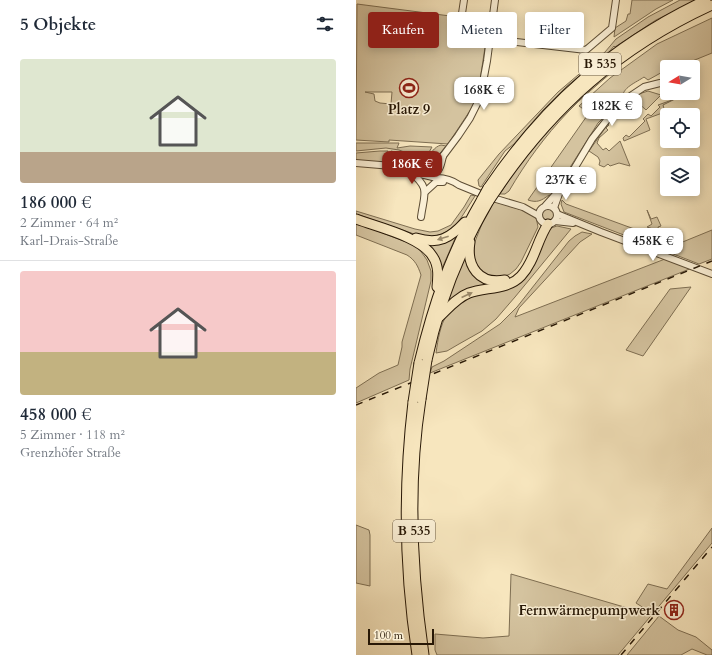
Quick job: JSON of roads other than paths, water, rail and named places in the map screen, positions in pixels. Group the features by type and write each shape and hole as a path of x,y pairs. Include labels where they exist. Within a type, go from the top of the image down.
{"highway":[{"name":"B 535","path":"492,190 507,161 535,126 566,94 594,69 650,30 706,0"},
{"name":"B 535","path":"356,218 420,239 443,239 452,235 485,200 550,120 585,87 611,65 648,40 671,26 712,5"},
{"name":"B 535","path":"423,361 454,272 485,200"},
{"name":"B 535","path":"436,299 455,250 473,214"},
{"name":"B 535","path":"356,218 410,238 421,244 434,257 437,266 438,274 436,299 423,361 407,474 406,518 410,602 417,655"},
{"name":"B 535","path":"471,233 469,256 474,269 486,279 493,281 506,280 518,272 546,220"},
{"name":"B 535","path":"438,319 452,304 468,294 507,285 521,276 528,266 546,220"},
{"name":"B 535","path":"417,400 413,518 415,570 424,655"}],"street":[{"path":"462,12 464,0"},
{"path":"493,12 495,0"},
{"path":"517,42 586,50 612,28 616,0"},
{"path":"437,178 437,161 450,147 470,118 480,98 483,88 489,48"},
{"path":"544,207 565,184 592,139 610,116 629,97 644,87 660,83"},
{"path":"425,192 436,182 443,156"},
{"path":"356,163 392,166 395,168 455,182 486,196 522,207 546,220 578,224"},
{"path":"437,178 437,172 440,168"},
{"path":"409,171 422,183 425,192 421,217"},
{"path":"546,220 556,211 561,188"},
{"path":"522,207 544,207 556,211 578,224 712,274"},
{"path":"544,207 546,220"}],"railway":[{"path":"356,405 712,261"},
{"path":"621,655 712,547"}],"place":[{"name":"Platz 9","path":"409,88"},
{"name":"Fernwärmepumpwerk","path":"674,610"}]}
